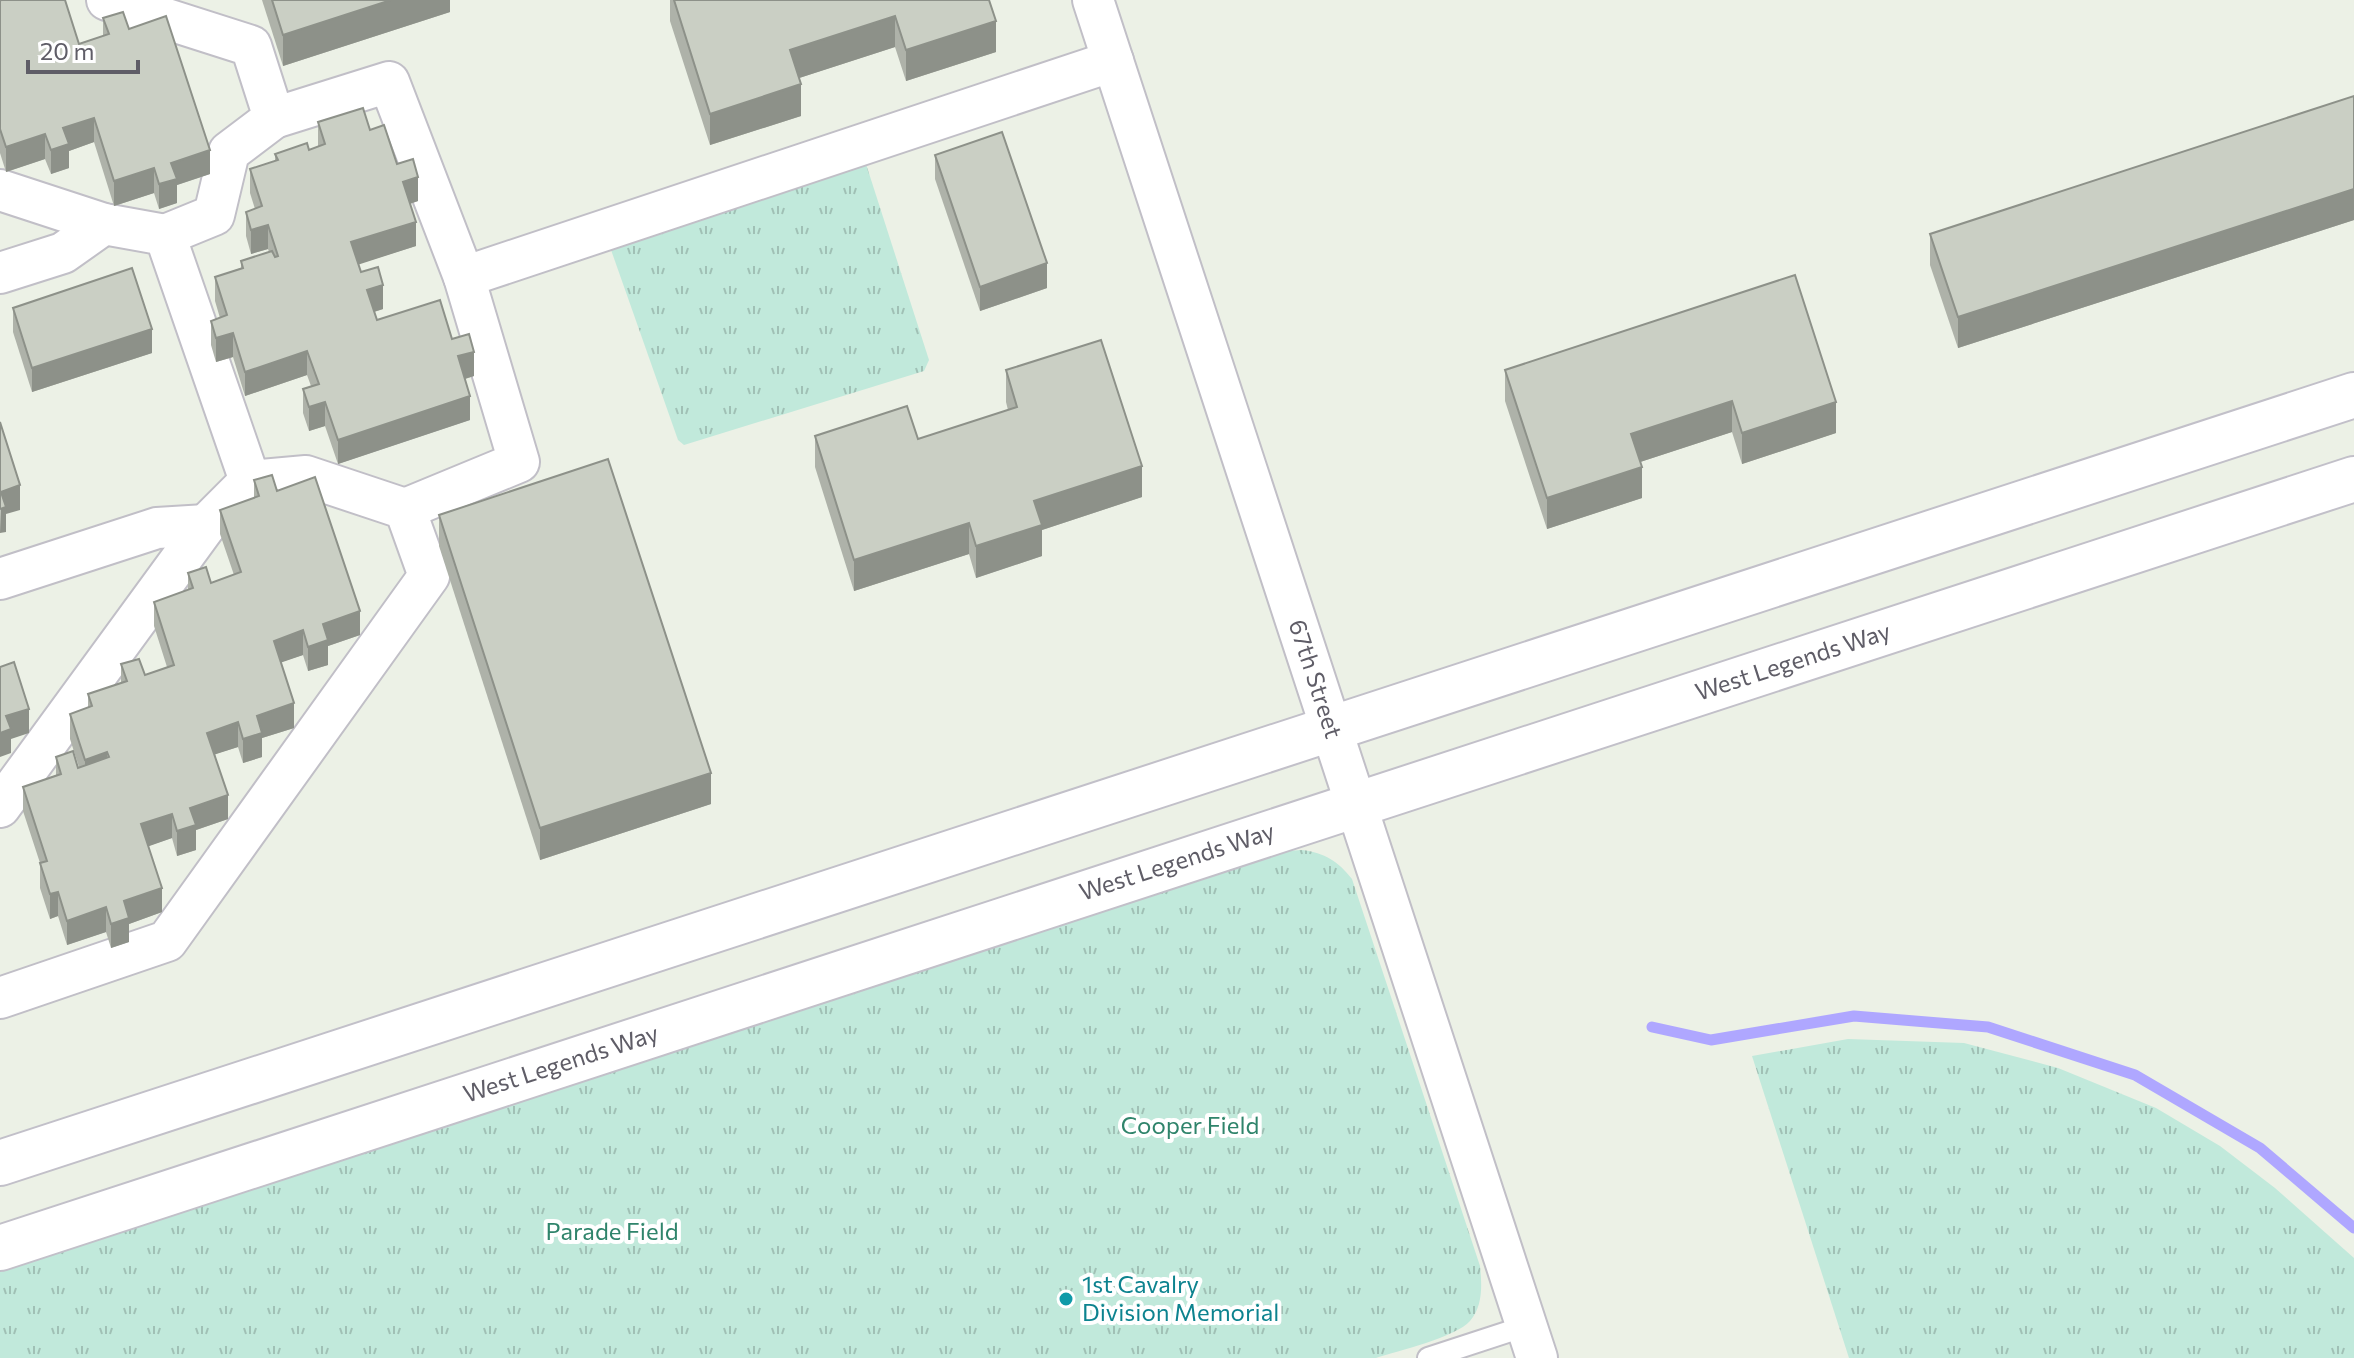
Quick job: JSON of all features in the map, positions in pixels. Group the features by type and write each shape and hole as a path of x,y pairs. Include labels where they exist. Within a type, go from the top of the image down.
{"street":[{"path":"107,0 251,46 274,118"},
{"name":"67th Street","path":"1093,0 1531,1342"},
{"path":"464,277 1113,61"},
{"path":"0,190 104,224 165,235 214,215 229,152 274,118 389,82 464,277 519,462 405,509 306,476 250,481 206,525 0,807"},
{"path":"0,273 63,253 104,224"},
{"path":"165,235 250,481"},
{"path":"0,1161 2354,395"},
{"name":"West Legends Way","path":"0,1248 2354,479"},
{"path":"0,998 167,941 429,576 405,509"},
{"path":"0,579 157,528 206,525"}],"lane":[{"path":"1428,1358 1531,1342"}],"green space":[{"path":"866,164 929,360 924,371 684,445 678,440 610,247"},
{"name":"Cooper Field","path":"1302,850 1330,859 1352,879 1480,1266 1481,1295 1474,1315 1463,1327 1440,1338 1376,1358 0,1358 0,1272 1287,851"},
{"path":"1848,1039 1964,1043 2058,1068 2156,1108 2220,1146 2275,1188 2354,1258 2354,1358 1849,1358 1752,1056"}],"building":[{"path":"1,0 65,0 79,44 109,34 103,18 123,12 129,29 166,16 210,150 171,163 177,179 159,184 154,168 114,181 94,118 63,128 69,144 51,150 45,134 6,147 0,129"},
{"path":"272,0 391,0 283,35"},
{"path":"674,0 989,0 996,21 906,50 895,16 790,50 801,84 710,114"},
{"path":"2354,96 2354,189 1958,317 1930,234"},
{"path":"363,108 370,130 384,125 397,164 413,159 418,177 403,182 416,222 351,242 361,272 378,267 383,285 367,290 377,320 440,300 452,339 469,334 474,352 458,356 470,396 338,440 325,402 309,407 303,389 319,384 307,351 245,372 233,333 216,338 211,321 227,315 215,277 243,268 241,261 272,251 275,257 278,256 268,225 251,230 246,212 262,206 250,169 278,160 275,154 307,143 309,150 325,144 318,122"},
{"path":"1002,132 1047,263 980,287 935,155"},
{"path":"132,268 152,329 32,368 13,308"},
{"path":"1795,275 1836,402 1742,433 1732,401 1631,434 1642,467 1547,498 1505,370"},
{"path":"1101,340 1142,466 1034,501 1042,525 976,546 969,523 854,560 815,436 907,406 918,439 1017,407 1006,370"},
{"path":"0,422 20,485 1,492 6,507 0,509"},
{"path":"608,459 711,773 540,828 439,515"},
{"path":"272,475 277,491 315,477 360,611 323,624 328,640 308,647 303,630 274,641 294,703 257,716 262,733 243,739 238,722 207,733 228,795 190,808 196,825 177,831 172,814 141,824 162,888 124,901 129,918 111,924 106,907 67,921 58,892 50,894 40,863 47,861 23,787 61,774 56,757 73,751 78,768 109,757 107,752 85,760 70,714 92,706 88,694 127,681 121,664 139,659 145,675 174,665 154,602 193,588 188,573 206,567 211,583 241,572 220,510 259,496 254,480"},
{"path":"14,662 29,709 6,716 11,729 0,733 0,667"}],"waterway":[{"path":"1652,1027 1711,1040 1854,1016 1988,1027 2135,1075 2260,1148 2354,1228"}],"place":[{"name":"1st Cavalry Division Memorial","path":"1066,1299"}],"park label":[{"name":"Parade Field","path":"612,1232"}]}
